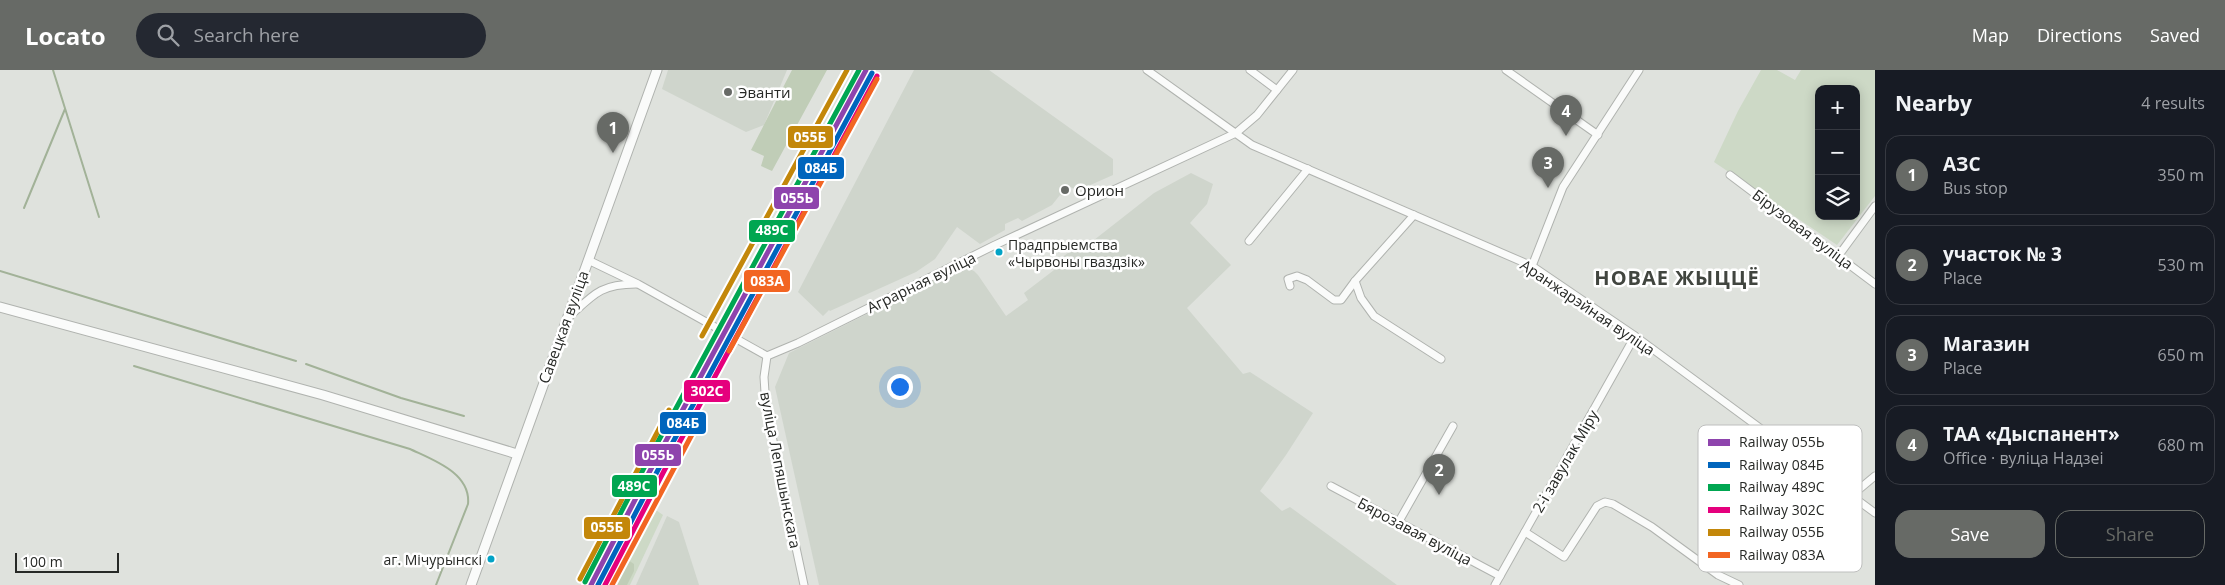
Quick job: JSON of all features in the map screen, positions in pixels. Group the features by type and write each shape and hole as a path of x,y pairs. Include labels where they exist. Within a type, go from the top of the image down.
{"main road":[{"name":"Савецкая вуліца","path":"471,585 657,70"},
{"path":"0,307 322,395 517,454"}],"street":[{"name":"Аранжарэйная вуліца","path":"1147,70 1252,145 1532,266 1635,336 1755,425"},
{"path":"1250,70 1277,90"},
{"name":"Аграрная вуліца","path":"767,356 798,343 1078,205 1236,133 1257,115 1293,70"},
{"path":"1506,70 1598,135"},
{"path":"1532,266 1563,187 1639,70"},
{"path":"1248,241 1308,169"},
{"name":"Бірузовая вуліца","path":"1730,175 1839,255 1875,284"},
{"path":"1839,255 1875,206"},
{"path":"1290,286 1288,279 1297,276 1307,280 1334,300 1341,300 1355,281 1414,215"},
{"path":"588,260 638,284 767,356"},
{"path":"1355,281 1361,298 1374,316 1441,359"},
{"path":"566,320 592,296 604,288 617,284 638,284"},
{"name":"2-і завулак Міру","path":"1495,585 1635,336"},
{"name":"вуліца Лепяшынскага","path":"767,356 764,377 766,408 804,585"},
{"path":"1398,523 1453,426"},
{"path":"1862,487 1875,476"},
{"name":"Бярозавая вуліца","path":"1331,486 1500,576"},
{"path":"1525,532 1564,557 1597,506 1605,502 1613,504 1652,526 1698,559"},
{"name":"Аранжарэйная вуліца","path":"1862,504 1875,513"},
{"path":"1715,572 1740,585"}],"shaded area":[{"path":"668,70 787,70 764,125 746,132 662,89"},
{"path":"914,70 989,70 1113,159 1113,175 1079,190 1067,184 1059,192 1064,196 1060,195 1052,205 1022,221 1018,218 1005,224 1005,230 980,244 957,227 935,259 916,272 829,310 823,316 798,292"},
{"path":"1191,173 1213,184 1207,204 1190,223 1231,265 1187,308 1243,374 1250,372 1313,413 1260,491 1282,511 1290,507 1397,585 819,585 775,387 789,353 963,266 978,275 1006,316 1028,300 1024,293 1058,267 1060,269 1062,267 1057,261 1076,247 1080,251 1154,193"},
{"path":"667,516 679,522 699,585 636,585"}],"green space":[{"path":"792,70 827,70 772,171 761,166 764,156 751,150"},
{"path":"1761,70 1777,70 1795,80 1801,70 1875,70 1875,196 1860,215 1860,85 1815,85 1815,220 1856,220 1837,245 1714,162 1738,111"},
{"path":"646,503 663,515 630,585 602,585"},
{"path":"623,560 628,560 634,564 634,571 627,585 608,585"}],"waterway":[{"path":"53,70 99,217"},
{"path":"24,208 65,109"},
{"path":"0,271 296,361"},
{"path":"306,364 401,398 464,416"},
{"path":"134,366 410,449 449,469 463,484 467,493 468,504 436,585"}],"railway":[{"path":"584,585 713,342"}],"rail line":[{"name":"055Б","path":"702,336 847,70"},
{"name":"489С","path":"585,582 647,462 859,70"},
{"name":"055Ь","path":"591,585 653,465 866,70"},
{"name":"084Б","path":"598,585 872,73"},
{"name":"302С","path":"605,585 664,471 877,76"},
{"name":"083А","path":"729,351 877,79"},
{"name":"055Б","path":"580,579 669,410"},
{"name":"083А","path":"612,585 697,425"}],"place":[{"name":"Эванти","path":"728,92"},
{"name":"ТАА «Дыспанент»","path":"1566,136"},
{"name":"АЗС","path":"613,153"},
{"name":"Магазин","path":"1548,188"},
{"name":"Орион","path":"1065,190"},
{"name":"Прадпрыемства «Чырвоны гваздзік»","path":"999,252"},
{"name":"участок № 3","path":"1439,495"},
{"name":"аг. Мічурынскі","path":"491,559"}],"district":[{"name":"НОВАЕ ЖЫЦЦЁ","path":"1677,277"}]}
